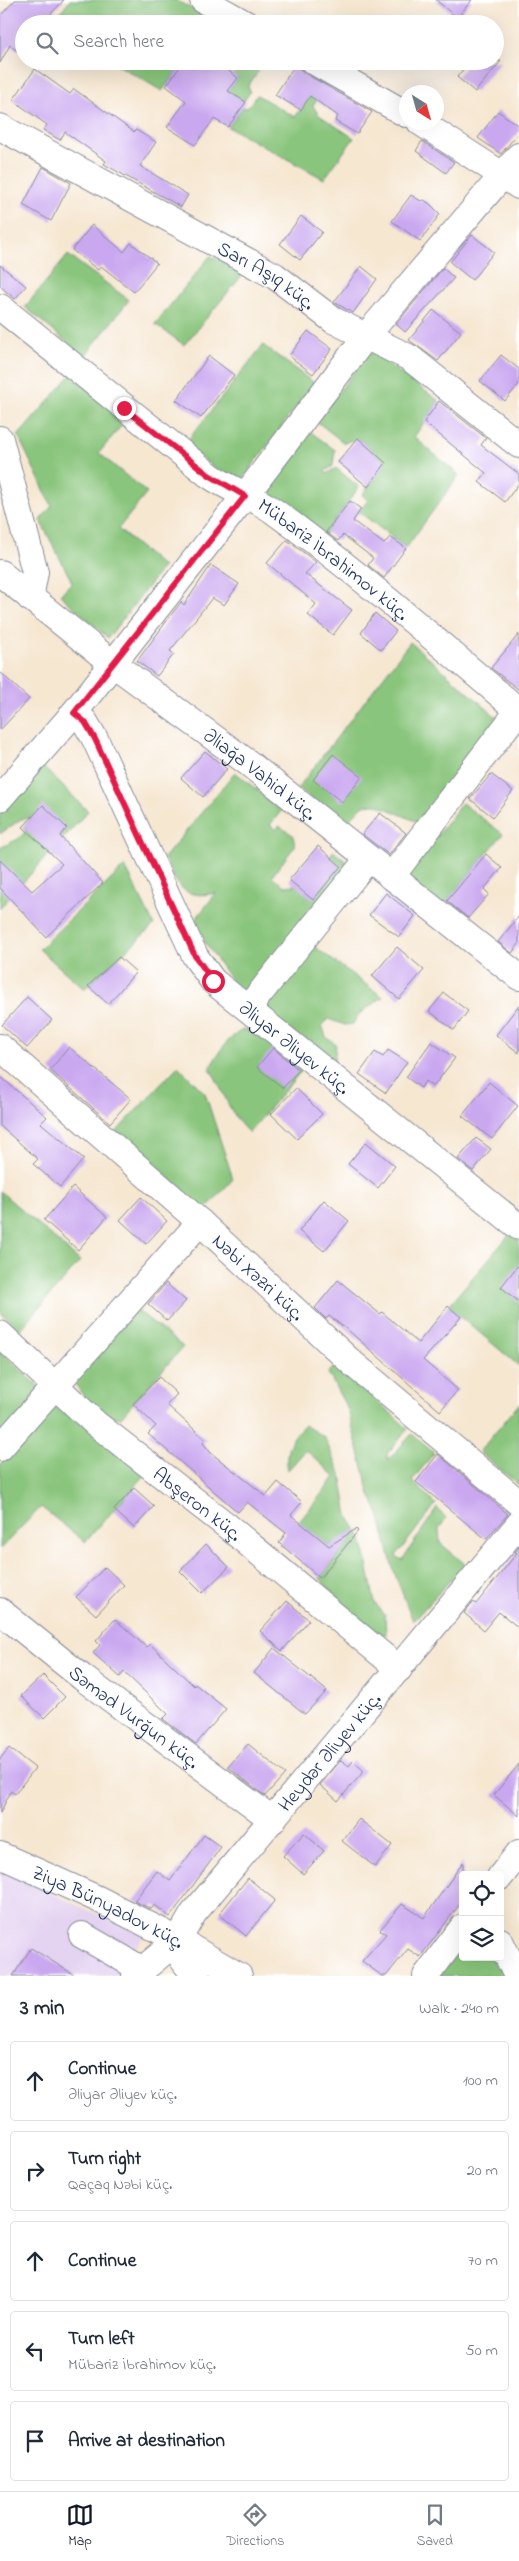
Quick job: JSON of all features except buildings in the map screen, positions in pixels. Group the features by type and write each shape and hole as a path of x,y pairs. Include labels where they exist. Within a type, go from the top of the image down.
{"street":[{"path":"203,0 230,15"},
{"path":"329,70 399,110"},
{"name":"Sarı Aşıq küç.","path":"0,127 275,276 333,320 367,335 410,358 519,445"},
{"path":"0,798 74,713 245,496 367,335 514,172 435,130"},
{"name":"Mübariz İbrahimov küç.","path":"0,307 209,475 273,511 323,548 411,619 519,711"},
{"path":"0,439 35,572 30,598"},
{"name":"Əliağa Vahid küç.","path":"0,573 112,663 247,762 519,977"},
{"path":"391,877 519,711"},
{"name":"Əliyar Əliyev küç.","path":"74,713 85,722 95,739 195,956 213,981 519,1227"},
{"path":"248,1008 368,859"},
{"name":"Nəbi Xəzri küç.","path":"0,1047 200,1222 352,1363 519,1504"},
{"path":"0,1448 200,1222"},
{"name":"Abşeron küç.","path":"0,1334 95,1423 226,1524 399,1669"},
{"name":"Heydər Əliyev küç.","path":"138,1973 178,1940 193,1914 519,1524"},
{"name":"Səməd Vurğun küç.","path":"0,1611 83,1678 272,1820"},
{"path":"504,1873 519,1853"},
{"name":"Ziya Bünyadov küç.","path":"0,1855 98,1899 178,1940 240,1976"},
{"path":"426,1976 459,1932"},
{"path":"82,1935 138,1973"},
{"path":"178,1940 181,1958 196,1976"},
{"path":"504,1949 517,1976"}],"shaded area":[{"path":"0,1870 144,1936 116,1976 0,1976"}],"green space":[{"path":"70,0 175,0 204,15 58,15"},
{"path":"126,70 177,70 162,91"},
{"path":"235,70 260,70 248,86 250,92 244,101 233,94 214,119 194,108 215,110 238,78 233,75 236,71"},
{"path":"321,78 328,83 313,106 319,115 354,138 324,179 228,127 243,107 247,108 257,95 295,117"},
{"path":"68,255 129,300 84,357 25,307"},
{"path":"210,256 245,272 184,345 155,324"},
{"path":"263,345 314,383 238,485 184,445"},
{"path":"370,351 439,401 414,437 459,475 406,548 359,512 368,500 362,495 386,463 358,438 344,443 316,421"},
{"path":"71,375 126,420 99,453 147,493 118,529 163,567 108,638 60,595 72,582 40,520 52,506 18,436"},
{"path":"308,430 335,450 333,466 325,471 326,474 336,468 359,487 323,536 259,493"},
{"path":"410,642 500,720 420,823 376,804 364,805 344,825 298,788"},
{"path":"42,766 88,811 0,908 0,848 18,839 26,831 23,827 31,818 21,819 0,834 0,812"},
{"path":"235,772 282,810 270,825 276,830 279,826 293,835 295,846 272,876 284,886 295,885 330,857 333,851 353,867 243,997 192,924 216,893 196,894 182,889 164,858"},
{"path":"462,803 503,834 442,907 405,878"},
{"path":"125,866 154,925 84,989 39,949"},
{"path":"312,945 383,997 359,1014 353,1024 345,1025 328,1019 322,1025 326,1037 336,1045 334,1063 261,1010"},
{"path":"244,1029 272,1043 302,1070 249,1133 231,1110 210,1069 216,1056 224,1046"},
{"path":"178,1066 205,1093 233,1179 205,1210 116,1132"},
{"path":"0,1191 80,1261 20,1330 0,1312"},
{"path":"510,1234 519,1241 519,1366 448,1306"},
{"path":"136,1309 183,1347 120,1418 97,1409 92,1405 73,1380"},
{"path":"0,1351 43,1390 0,1437"},
{"path":"337,1364 408,1429 387,1454 388,1460 412,1434 434,1453 412,1481 436,1504 396,1556 402,1560 437,1508 446,1518 439,1529 440,1543 465,1564 413,1621 393,1569 379,1514 370,1495 348,1410 328,1373"},
{"path":"55,1400 147,1473 85,1542 41,1507 0,1549 0,1464"},
{"path":"519,1404 519,1485 479,1452"},
{"path":"304,1425 324,1437 341,1474 348,1516 362,1539 375,1603 385,1615 386,1635 360,1620 320,1578 342,1551 333,1544 329,1546 299,1522 335,1477 306,1450 288,1470 287,1457 290,1445 295,1435"},
{"path":"459,1951 459,1961 500,1961 506,1976 438,1976"}],"route":[{"path":"124,408 209,475 245,496 74,713 85,722 95,739 195,956 213,981"}]}
